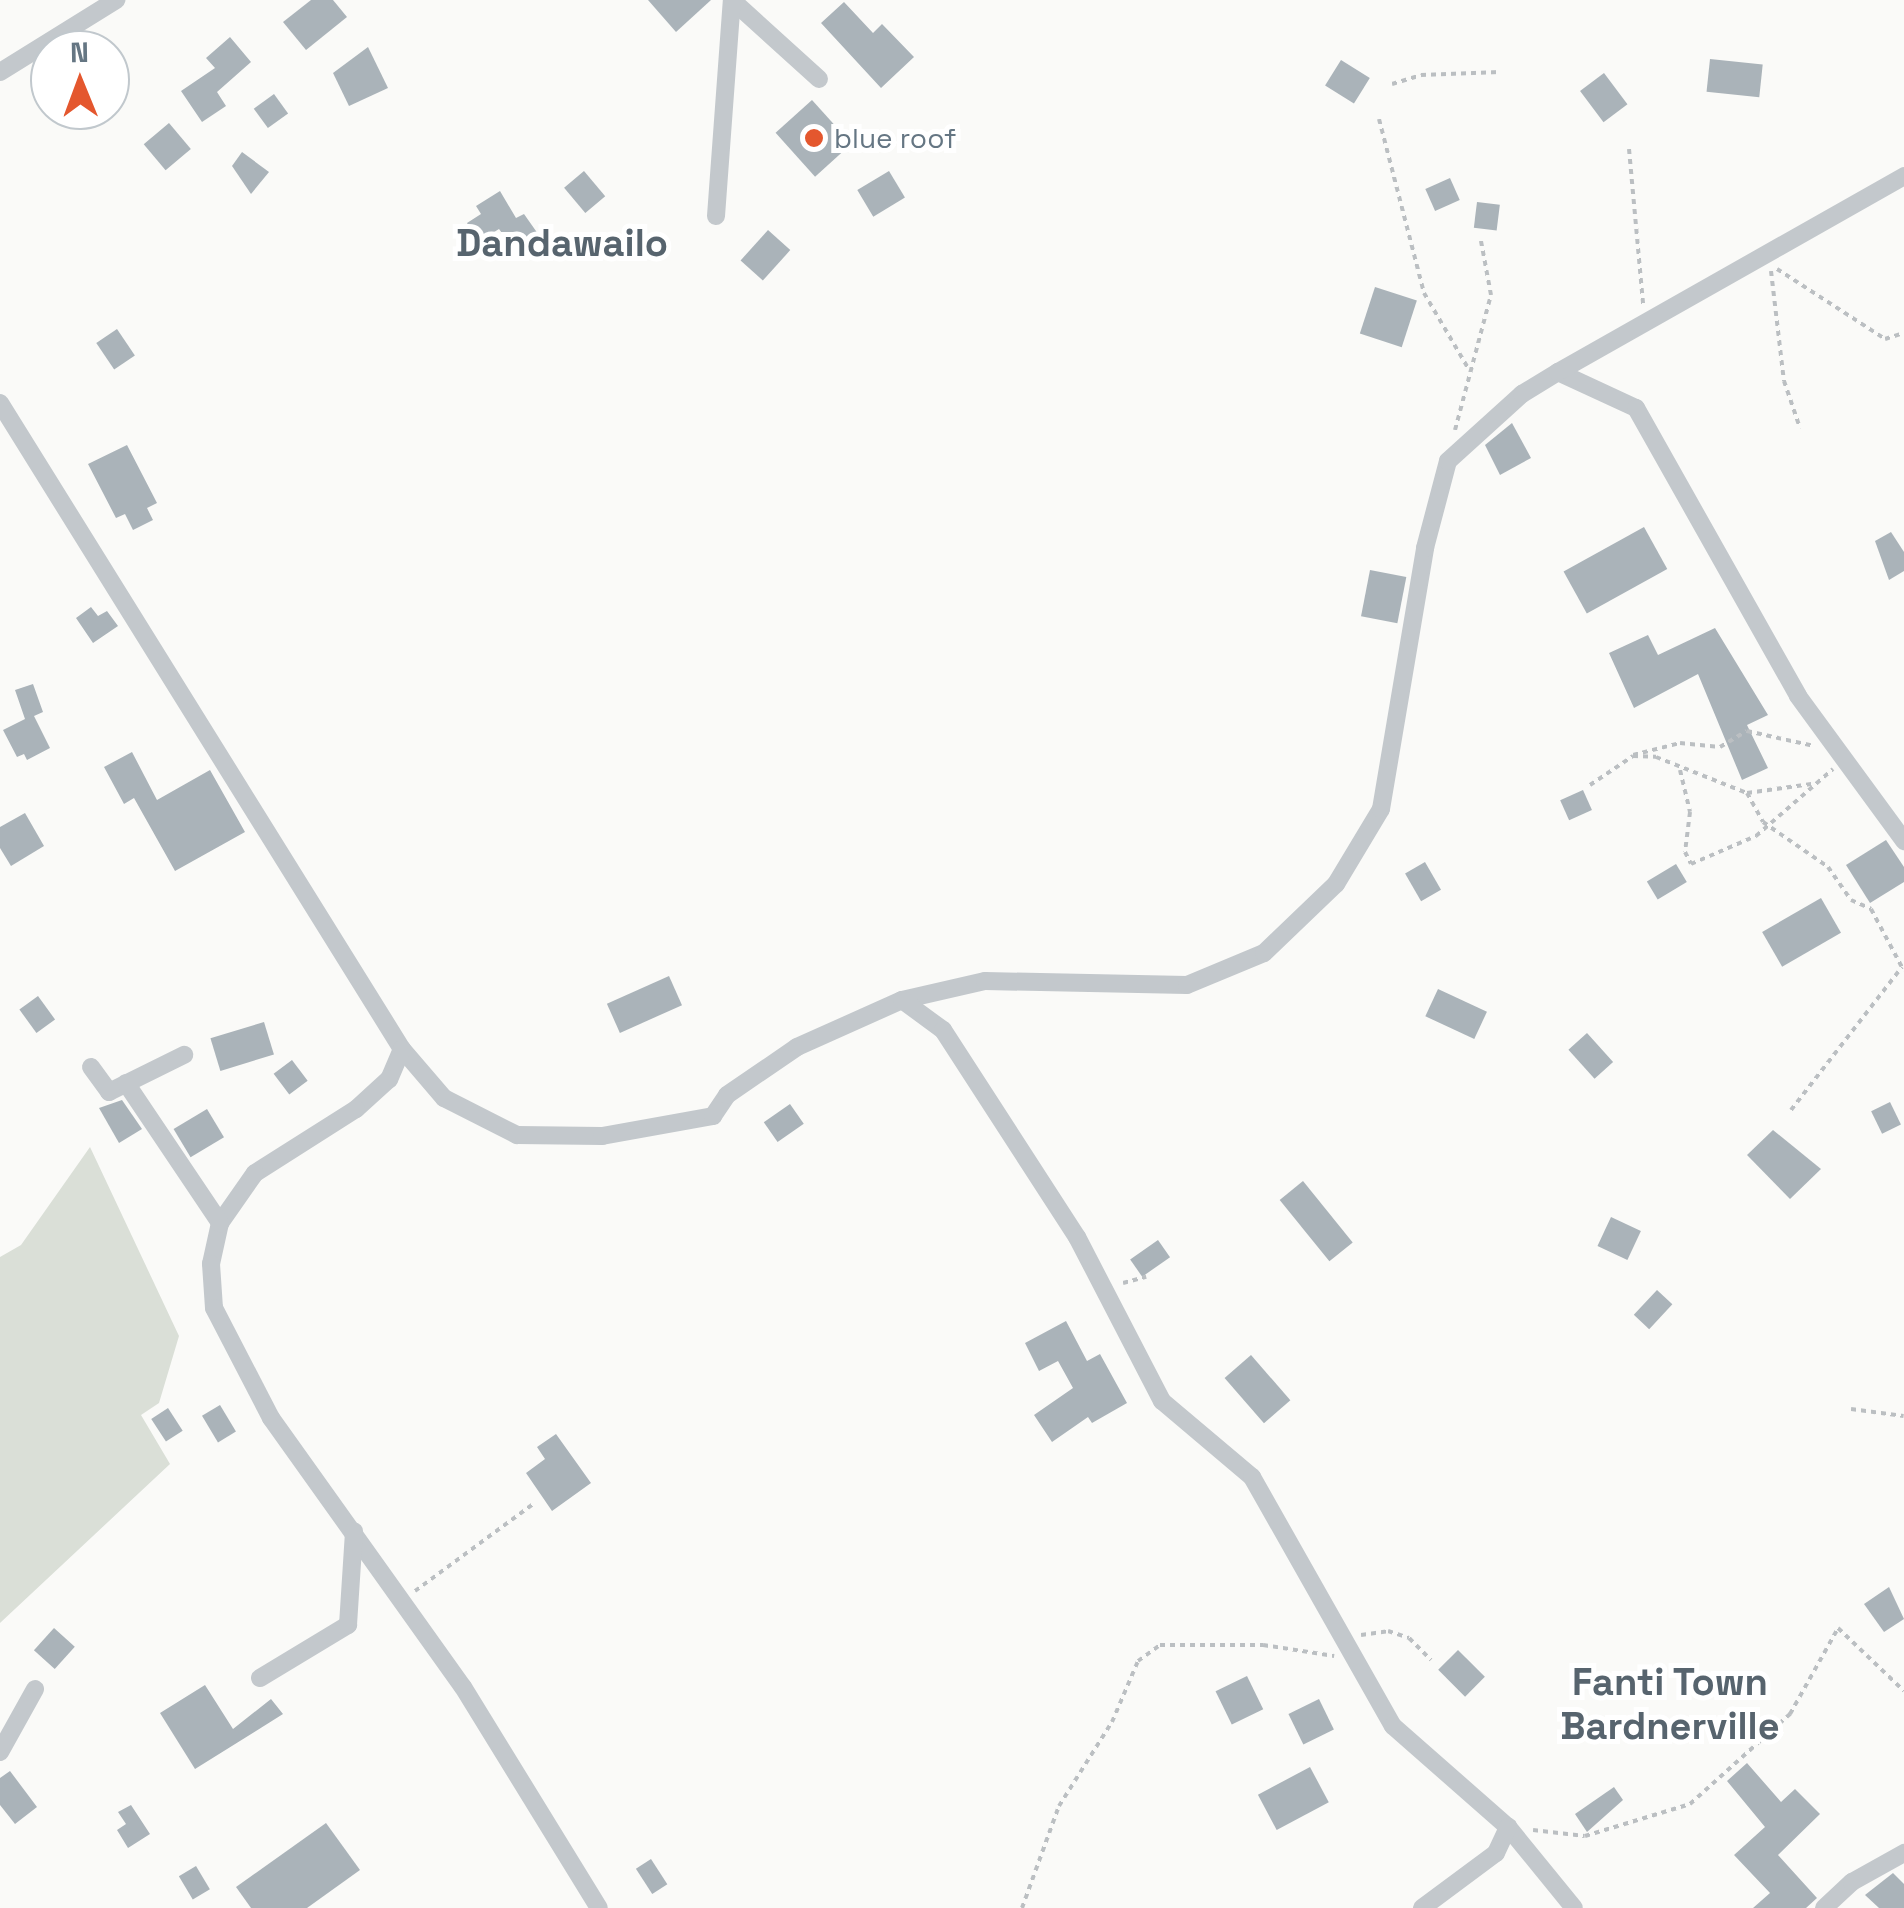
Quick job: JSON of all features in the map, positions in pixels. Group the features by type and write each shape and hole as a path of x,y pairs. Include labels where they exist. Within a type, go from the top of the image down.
{"street":[{"path":"0,72 116,0"},
{"path":"733,0 819,79"},
{"path":"716,216 733,0"},
{"path":"0,402 402,1049 444,1098 517,1135 602,1136 714,1116 727,1095 798,1047 902,1000 985,980 1187,985 1264,953 1336,884 1381,809 1425,548 1448,461 1522,394 1904,176"},
{"path":"1558,372 1636,408 1798,696 1904,841"},
{"path":"902,1000 943,1030 1101,1285 1162,1401 1252,1477 1392,1726 1508,1827 1574,1908"},
{"path":"402,1049 389,1079 326,1130 256,1173 220,1222 212,1264 214,1308 230,1347 397,1600 462,1687 599,1908"},
{"path":"91,1067 108,1092 184,1055"},
{"path":"126,1083 220,1222"},
{"path":"260,1678 348,1625 354,1530"},
{"path":"0,1752 35,1689"},
{"path":"1422,1908 1496,1853 1508,1827"},
{"path":"1824,1908 1852,1882 1904,1853"}],"path":[{"path":"1392,84 1421,75 1500,72"},
{"path":"1379,118 1424,292 1468,368"},
{"path":"1629,150 1644,325"},
{"path":"1448,461 1468,368 1490,295 1481,241"},
{"path":"1800,428 1784,381 1771,266 1885,339 1904,333"},
{"path":"1590,785 1633,756 1667,745 1720,747 1747,731 1800,745 1833,745"},
{"path":"1633,756 1656,757 1680,770 1746,793 1816,783 1850,767"},
{"path":"1680,770 1690,812 1685,852 1691,864 1768,826 1816,783 1850,767"},
{"path":"1746,793 1768,826 1828,867 1850,900 1871,910 1903,969 1792,1110"},
{"path":"1101,1285 1146,1277"},
{"path":"1852,1409 1904,1416"},
{"path":"397,1600 436,1579 533,1504"},
{"path":"1508,1827 1585,1836 1690,1804 1790,1714 1838,1628 1904,1691"},
{"path":"1022,1908 1059,1806 1112,1722 1138,1660 1160,1645 1263,1644 1328,1660 1362,1634 1388,1631 1409,1638 1431,1660"}],"shaded area":[{"path":"90,1147 179,1336 159,1403 141,1415 170,1464 0,1623 0,1257 21,1245"}],"building":[{"path":"311,0 333,0 347,17 306,50 283,22"},
{"path":"648,0 711,0 676,32"},
{"path":"844,2 873,33 882,24 914,57 881,88 821,23"},
{"path":"230,37 251,62 217,92 226,106 202,122 181,91 215,68 206,58"},
{"path":"368,47 388,88 349,106 333,73"},
{"path":"1710,59 1763,65 1759,97 1707,92"},
{"path":"1341,60 1370,78 1354,103 1325,85"},
{"path":"1604,73 1627,104 1604,122 1580,91"},
{"path":"274,94 288,113 268,128 254,109"},
{"name":"blue roof","path":"812,100 851,144 815,177 776,133"},
{"path":"169,123 191,149 166,170 144,144"},
{"path":"242,152 269,172 251,194 232,166"},
{"path":"584,171 605,196 585,213 564,188"},
{"path":"889,171 905,198 873,217 857,190"},
{"path":"1450,178 1460,200 1435,211 1425,189"},
{"path":"500,191 516,218 524,214 543,241 520,258 499,229 478,242 467,223 481,214 476,206"},
{"path":"1477,202 1500,205 1497,231 1474,228"},
{"path":"768,230 790,250 763,281 741,260"},
{"path":"1375,287 1417,301 1402,347 1360,334"},
{"path":"117,329 135,356 114,370 96,343"},
{"path":"1512,423 1531,458 1500,475 1485,445"},
{"path":"127,445 157,503 147,508 153,520 133,530 125,514 116,518 88,464"},
{"path":"1644,527 1667,569 1587,614 1564,572"},
{"path":"1891,532 1904,552 1904,571 1889,580 1875,541"},
{"path":"1370,570 1406,577 1397,623 1361,616"},
{"path":"91,607 98,616 107,611 118,626 93,643 76,618"},
{"path":"1715,628 1768,715 1747,725 1768,768 1742,780 1698,674 1634,708 1609,653 1648,635 1658,655"},
{"path":"33,684 43,712 34,716 50,748 27,760 24,754 17,757 3,730 25,719 15,690"},
{"path":"132,752 157,800 210,770 245,832 175,871 134,798 124,804 104,767"},
{"path":"1583,790 1592,810 1569,820 1560,800"},
{"path":"25,813 44,846 11,866 0,848 0,827"},
{"path":"1886,840 1904,867 1904,882 1870,903 1846,865"},
{"path":"1425,862 1441,890 1421,901 1405,873"},
{"path":"1676,864 1687,882 1658,900 1647,882"},
{"path":"1821,898 1841,933 1782,967 1762,932"},
{"path":"669,976 682,1005 620,1033 607,1004"},
{"path":"1438,989 1487,1012 1474,1039 1425,1016"},
{"path":"38,996 55,1019 36,1033 19,1010"},
{"path":"264,1022 274,1055 220,1071 210,1038"},
{"path":"1587,1033 1613,1062 1595,1079 1568,1050"},
{"path":"292,1060 308,1081 289,1095 274,1074"},
{"path":"122,1100 142,1129 119,1143 99,1108"},
{"path":"1890,1102 1901,1124 1882,1134 1871,1111"},
{"path":"790,1104 804,1124 778,1142 764,1122"},
{"path":"207,1109 224,1137 191,1157 174,1129"},
{"path":"1773,1130 1821,1169 1790,1199 1747,1155"},
{"path":"1303,1181 1353,1242 1329,1261 1280,1200"},
{"path":"1611,1217 1641,1231 1627,1260 1597,1246"},
{"path":"1158,1240 1170,1257 1142,1277 1130,1260"},
{"path":"1657,1290 1672,1304 1649,1329 1634,1315"},
{"path":"1066,1321 1087,1361 1100,1354 1127,1403 1092,1423 1088,1417 1052,1442 1034,1415 1073,1388 1058,1361 1039,1371 1025,1343"},
{"path":"1251,1355 1290,1400 1264,1423 1225,1378"},
{"path":"220,1405 236,1432 218,1442 202,1416"},
{"path":"168,1408 183,1431 166,1442 151,1419"},
{"path":"556,1434 591,1483 552,1511 526,1473 545,1459 537,1447"},
{"path":"1889,1587 1904,1619 1884,1632 1864,1604"},
{"path":"54,1628 75,1647 55,1669 34,1650"},
{"path":"1458,1650 1485,1677 1465,1697 1438,1670"},
{"path":"1247,1676 1263,1709 1232,1725 1216,1691"},
{"path":"205,1685 233,1729 271,1699 283,1714 195,1769 160,1713"},
{"path":"1319,1699 1334,1730 1303,1744 1288,1714"},
{"path":"1747,1763 1781,1802 1795,1789 1820,1814 1778,1855 1817,1898 1806,1908 1753,1908 1770,1893 1734,1855 1765,1827 1727,1781"},
{"path":"1310,1767 1329,1802 1277,1830 1258,1795"},
{"path":"10,1771 37,1807 15,1824 0,1805 0,1778"},
{"path":"1614,1787 1623,1800 1587,1832 1575,1814"},
{"path":"131,1805 150,1834 128,1848 117,1830 126,1824 118,1812"},
{"path":"326,1823 360,1870 307,1908 251,1908 236,1887"},
{"path":"651,1859 667,1884 652,1894 636,1869"},
{"path":"196,1866 210,1889 193,1899 179,1876"},
{"path":"1893,1873 1904,1884 1904,1908 1879,1908 1865,1895"}],"place":[{"name":"blue roof","path":"814,138"}],"district":[{"name":"Dandawailo","path":"562,244"},
{"name":"Fanti Town Bardnerville","path":"1670,1705"}]}
